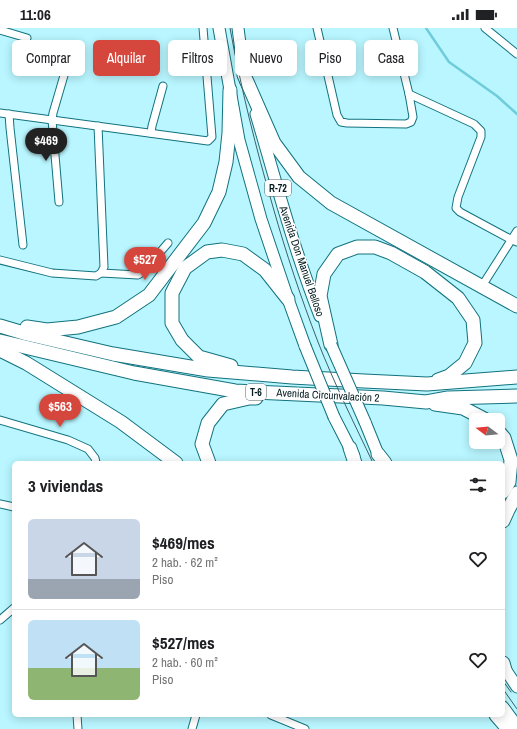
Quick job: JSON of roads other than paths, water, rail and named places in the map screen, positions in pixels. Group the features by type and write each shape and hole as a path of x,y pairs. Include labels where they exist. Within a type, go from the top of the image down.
{"highway":[{"path":"244,76 274,143 299,177 331,203 517,306"},
{"path":"0,324 47,330 78,327 116,317 148,295 204,223 219,192 229,141 230,90"},
{"path":"331,345 320,296 324,274 338,254 357,247 375,247 391,253 425,272 458,298 473,320 475,343 465,363 448,376 427,384"},
{"path":"260,374 199,357 182,340 172,323 172,293 185,268 207,252 222,250 242,254 265,270 288,299"},
{"name":"Avenida Circunvalación 2","path":"0,324 27,334 113,354 208,370 364,382 427,384 517,377"},
{"name":"Avenida Circunvalación 2","path":"0,341 134,373 235,391 383,398 426,402 448,398 517,396"},
{"path":"0,350 26,363 121,422 173,461"},
{"path":"208,461 202,444 208,423 223,404 249,398 314,395"},
{"path":"426,402 462,408 472,413"},
{"path":"505,441 512,460 509,482 505,489"},
{"path":"350,448 355,461"},
{"path":"505,517 517,493"},
{"path":"498,717 508,729"}],"main road":[{"name":"R-72","path":"219,28 240,140 261,219 305,346 334,417 350,448"},
{"name":"Avenida Don Manuel Belloso","path":"238,28 240,40"},
{"name":"Avenida Don Manuel Belloso","path":"244,76 307,283 331,345 382,460"},
{"path":"505,668 517,687"},
{"path":"505,710 517,726"}],"street":[{"path":"0,113 208,141 212,137 202,28"},
{"path":"317,28 337,116 341,122 406,124 411,122 413,117 393,28"},
{"path":"485,28 517,54"},
{"path":"0,30 27,38"},
{"path":"59,202 52,120 64,76"},
{"path":"151,133 163,86"},
{"path":"409,94 474,124 481,131 481,137 458,197 456,208 460,212 514,242"},
{"path":"9,114 23,245"},
{"path":"98,126 104,267 101,273"},
{"path":"482,286 514,242 517,232"},
{"path":"0,260 52,273 96,276 101,273 138,274 142,272 168,243"},
{"path":"0,420 68,440 88,449 96,461"},
{"path":"0,504 12,507"},
{"path":"0,620 12,610"},
{"path":"77,717 78,729"},
{"path":"192,729 195,717"},
{"path":"276,717 305,729"}],"waterway":[{"path":"426,28 449,62 497,96 517,114"}],"tram line":[{"path":"230,28 255,141 294,275 324,357 372,461"},
{"path":"505,684 511,692"},
{"path":"505,692 517,709"}]}
